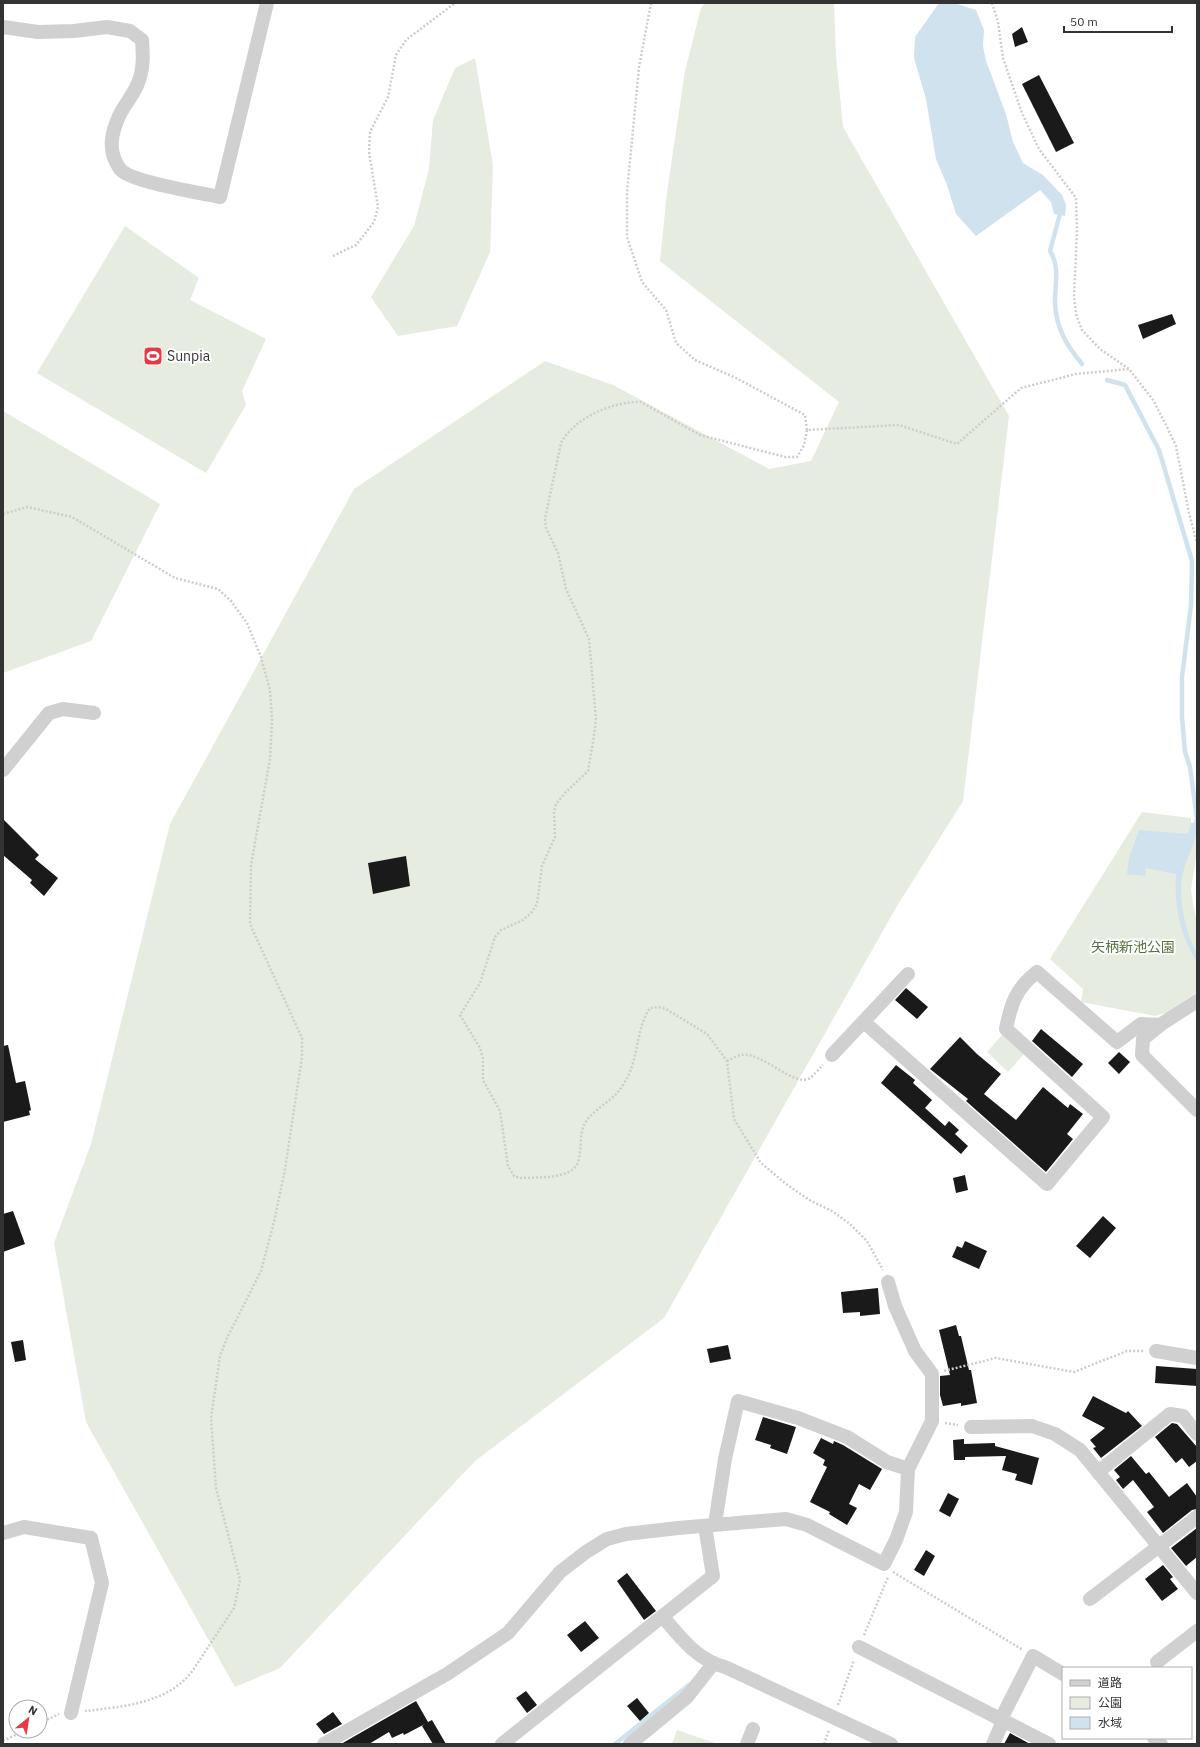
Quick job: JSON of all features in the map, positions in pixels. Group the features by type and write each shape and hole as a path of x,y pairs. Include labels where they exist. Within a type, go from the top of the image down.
{"street":[{"path":"3,27 38,32 74,31 107,27 130,31 142,40 143,63 138,82 120,115 111,140 113,155 121,170 147,182 220,197 268,3"},
{"path":"3,770 49,714 62,709 94,713"},
{"path":"864,1022 1047,1184 1103,1117 1006,1029 1011,1005 1024,982 1037,972 1117,1042 1141,1024 1160,1025"},
{"path":"832,1055 908,974"},
{"path":"1197,1001 1160,1025 1143,1039 1142,1055 1197,1110"},
{"path":"324,1744 447,1674 508,1633 560,1572 586,1552 607,1539 626,1534 786,1519 806,1525 884,1564 896,1540 906,1512 908,1469 932,1421 932,1374 914,1351 895,1306 888,1282"},
{"path":"1156,1351 1197,1358"},
{"path":"502,1744 713,1576 710,1525 738,1400 798,1418 847,1437 887,1462 908,1469"},
{"path":"1098,1472 1170,1414 1183,1416 1197,1434"},
{"path":"971,1427 1032,1426 1055,1434 1080,1450 1197,1593"},
{"path":"1090,1599 1197,1517"},
{"path":"3,1533 24,1527 91,1538 102,1583 71,1713"},
{"path":"663,1616 694,1652 713,1664 725,1667 891,1744"},
{"path":"1157,1662 1197,1631"},
{"path":"859,1647 1049,1744"},
{"path":"993,1744 1002,1721 1033,1656 1062,1673"},
{"path":"630,1744 687,1697 713,1664"},
{"path":"747,1744 753,1729"}],"path":[{"path":"333,256 356,245 374,222 378,207 369,152 370,132 388,97 396,55 406,40 454,3"},
{"path":"651,3 639,67 628,192 627,237 642,282 666,310 676,342 696,360 736,378 805,415 807,430 804,445 797,457 785,457 700,435 641,402 631,402 605,409 586,419 566,433 561,443 545,519 546,528 558,553 566,589 589,639 596,720 588,771 556,804 554,812 555,837 542,866 537,904 531,913 523,920 501,930 495,937 480,983 460,1014 480,1048 483,1059 483,1080 500,1111 508,1166 514,1176 520,1178 566,1174 574,1169 579,1159 585,1125 617,1093 628,1077 634,1062 644,1016 650,1008 659,1007 666,1009 708,1034 727,1061 734,1119 761,1163 786,1184 811,1201 832,1211 850,1224 867,1241 881,1264 888,1282"},
{"path":"992,3 998,22 1003,58 1022,113 1039,149 1076,198 1077,225 1074,297 1076,314 1082,330 1096,344 1129,369 1153,400 1176,446 1188,513 1197,543"},
{"path":"807,430 899,424 957,444 1021,388 1076,374 1129,369"},
{"path":"3,514 27,507 72,517 175,578 218,589 231,601 247,622 261,657 270,690 272,720 270,759 251,865 250,924 302,1038 302,1057 274,1222 261,1271 220,1356 211,1418 216,1488 240,1580 234,1608 186,1680 173,1691 126,1706 58,1714 48,1719"},
{"path":"727,1061 740,1055 748,1055 758,1058 791,1077 802,1080 809,1079 832,1055"},
{"path":"932,1374 996,1358 1074,1372 1127,1351 1156,1351"},
{"path":"932,1421 971,1427"},
{"path":"884,1564 890,1571 1033,1656"}],"green space":[{"path":"705,3 834,3 836,56 843,127 1009,416 963,801 897,906 664,1318 475,1461 280,1668 235,1687 86,1422 54,1243 91,1144 170,824 354,489 545,361 613,385 769,469 811,461 839,402 660,261 667,192 685,71 701,8"},
{"path":"475,58 493,165 490,252 457,326 398,336 371,297 414,226 429,169 433,120 455,68"},
{"name":"Sunpia","path":"125,226 199,278 190,300 266,339 242,391 246,405 206,473 37,373"},
{"path":"3,411 160,504 91,641 3,673"},
{"name":"矢柄新池公園","path":"1142,812 1191,818 1191,823 1197,824 1197,852 1191,889 1197,921 1197,992 1166,1013 1155,1016 1081,1002 1083,989 1050,959"},
{"path":"1002,1035 1024,1054 1008,1072 987,1052"},
{"path":"677,1730 715,1743 715,1744 672,1744"}],"water":[{"path":"939,3 954,3 976,10 984,30 983,46 986,61 1006,114 1013,142 1023,163 1043,175 1062,195 1066,205 1065,216 1054,214 1051,202 1040,190 976,236 956,214 947,185 936,159 926,99 914,58 915,37"},
{"path":"1191,823 1197,824 1196,832 1182,879 1181,893 1186,924 1189,936 1196,951 1197,962 1186,941 1179,920 1176,897 1176,874 1146,868 1145,876 1127,874 1129,858 1139,830 1188,834"}],"building":[{"path":"1022,27 1028,42 1015,47 1012,34"},
{"path":"1039,75 1074,143 1056,152 1022,84"},
{"path":"1172,314 1176,324 1143,339 1138,325"},
{"path":"3,819 39,855 35,859 58,878 44,896 30,883 32,880 3,855"},
{"path":"406,856 410,886 373,894 368,863"},
{"path":"906,988 928,1007 917,1019 895,1000"},
{"path":"1041,1029 1083,1064 1072,1077 1032,1041"},
{"path":"960,1037 977,1054 1001,1074 984,1094 1016,1120 1043,1087 1068,1108 1070,1104 1083,1114 1067,1134 1073,1139 1046,1172 966,1101 968,1099 930,1069"},
{"path":"8,1045 16,1083 25,1081 31,1110 29,1111 30,1115 3,1122 3,1046"},
{"path":"1119,1052 1130,1062 1119,1074 1108,1063"},
{"path":"896,1065 915,1080 913,1083 932,1100 925,1108 945,1126 949,1121 959,1130 955,1134 968,1146 961,1154 881,1083"},
{"path":"965,1175 968,1190 956,1193 953,1178"},
{"path":"13,1211 25,1244 3,1252 3,1214"},
{"path":"1103,1216 1116,1228 1090,1258 1076,1246"},
{"path":"965,1241 987,1251 979,1269 952,1257 957,1246 962,1248"},
{"path":"878,1288 880,1314 860,1316 860,1312 843,1313 841,1292"},
{"path":"956,1325 959,1336 961,1336 969,1370 971,1370 977,1403 961,1406 961,1403 943,1406 940,1395 940,1376 950,1375 939,1330"},
{"path":"23,1340 26,1360 15,1362 11,1342"},
{"path":"728,1345 731,1359 710,1363 707,1349"},
{"path":"1156,1366 1197,1369 1197,1386 1155,1383"},
{"path":"1093,1396 1126,1413 1128,1411 1142,1426 1101,1458 1093,1448 1096,1447 1090,1440 1105,1428 1082,1416"},
{"path":"763,1417 796,1427 787,1454 770,1448 771,1445 755,1440"},
{"path":"1172,1423 1177,1424 1197,1447 1197,1461 1189,1467 1182,1458 1176,1463 1155,1437"},
{"path":"821,1438 833,1444 834,1441 843,1445 882,1469 870,1490 859,1484 849,1504 857,1508 847,1525 829,1514 830,1512 810,1502 827,1467 823,1465 825,1460 813,1453"},
{"path":"964,1439 964,1444 995,1443 995,1446 1039,1458 1032,1485 1015,1480 1017,1474 1002,1470 1006,1456 965,1457 965,1460 954,1460 953,1440"},
{"path":"1131,1456 1146,1474 1149,1472 1169,1497 1187,1483 1197,1497 1197,1509 1192,1510 1163,1533 1147,1512 1154,1507 1133,1480 1123,1489 1116,1480 1120,1477 1114,1470"},
{"path":"948,1493 959,1499 950,1517 939,1511"},
{"path":"1197,1528 1197,1557 1186,1566 1171,1548"},
{"path":"926,1550 935,1556 924,1576 914,1570"},
{"path":"1163,1565 1173,1577 1170,1579 1178,1589 1162,1601 1145,1579"},
{"path":"627,1573 656,1611 644,1620 617,1581"},
{"path":"585,1621 599,1638 581,1652 567,1635"},
{"path":"526,1691 537,1705 527,1713 516,1698"},
{"path":"637,1698 649,1713 640,1721 627,1706"},
{"path":"416,1701 428,1722 432,1720 446,1744 433,1744 422,1726 425,1724 404,1735 403,1733 392,1738 389,1732 369,1744 341,1744"},
{"path":"333,1712 342,1724 324,1734 316,1724"},
{"path":"1010,1733 1030,1744 1004,1744"}],"waterway":[{"path":"1061,210 1050,251 1056,269 1056,312 1063,336 1082,364"},
{"path":"1107,380 1125,385 1159,450 1192,561 1191,605 1182,677 1182,717 1185,752 1190,767 1197,819 1194,829"},
{"path":"615,1744 689,1685"}],"place":[{"name":"Sunpia","path":"153,356"}]}
